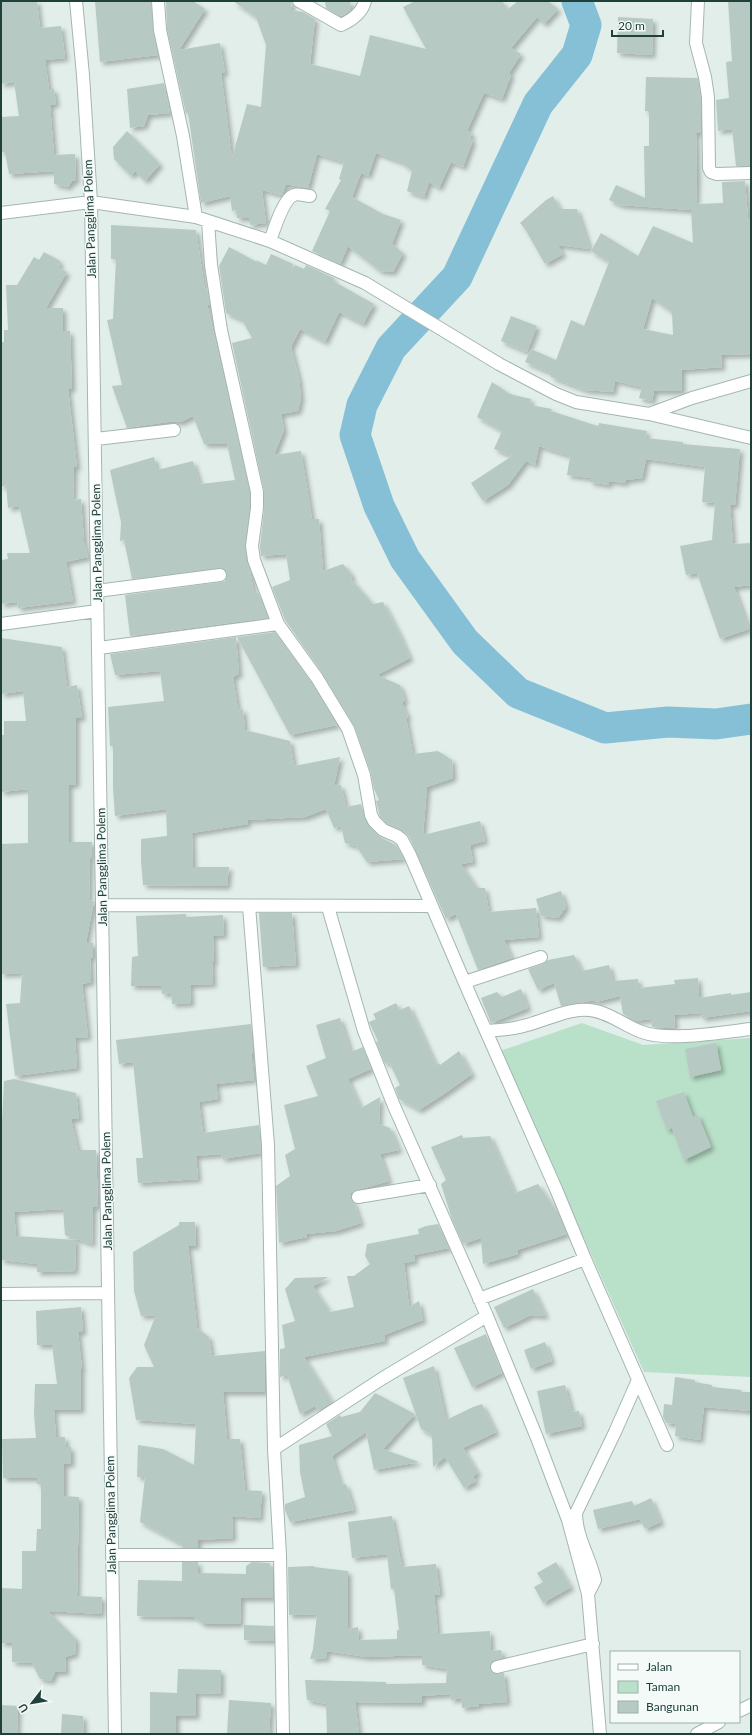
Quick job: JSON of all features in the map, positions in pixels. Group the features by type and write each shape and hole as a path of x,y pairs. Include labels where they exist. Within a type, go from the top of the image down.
{"street":[{"name":"Jalan Pangglima Polem","path":"76,1 83,75 91,202 96,439 97,611 99,648 115,1734"},
{"path":"158,1 160,30 183,136 196,217"},
{"path":"299,1 341,25 357,15 365,1"},
{"path":"698,1 696,44 707,91 709,168 711,172 717,174 751,173"},
{"path":"270,241 284,206 290,198 296,194 310,196"},
{"path":"1,213 91,202 196,217 270,241 365,283 530,382 576,402 649,414 751,438"},
{"path":"208,221 211,265 221,330 257,492 257,508 252,546 254,560 278,624 318,678 348,729 364,775 371,815 379,826 397,836 405,845 667,1445"},
{"path":"649,414 692,398 751,381"},
{"path":"96,439 174,430"},
{"path":"97,591 220,576"},
{"path":"1,624 97,611"},
{"path":"99,648 278,624"},
{"path":"103,905 328,907 432,906"},
{"path":"249,906 268,1146 274,1449 280,1555 283,1734"},
{"path":"328,907 364,1031 394,1106 487,1316 537,1438 568,1520 588,1594 600,1734"},
{"path":"465,982 541,957"},
{"path":"486,1031 520,1028 572,1011 589,1010 603,1013 644,1033 662,1036 708,1034 751,1029"},
{"path":"358,1197 430,1185"},
{"path":"479,1299 585,1259"},
{"path":"1,1294 108,1294"},
{"path":"274,1449 383,1378 487,1316"},
{"path":"588,1594 595,1580 576,1523 576,1513 616,1432 638,1380"},
{"path":"112,1555 280,1555"},
{"path":"497,1667 593,1644"},
{"path":"740,1710 751,1705"},
{"path":"697,1734 717,1723"}],"green space":[{"path":"582,1023 643,1045 751,1038 751,1377 644,1372 500,1051"}],"building":[{"path":"1,1 37,1 40,28 61,26 65,58 45,60 49,89 54,89 56,104 50,105 54,155 75,154 76,181 72,181 68,187 54,184 54,171 9,174 5,152 1,152 1,117 19,116 14,82 1,84"},
{"path":"95,1 151,1 153,31 158,55 100,62"},
{"path":"166,1 193,1 205,9 179,50 220,43 225,73 221,73 232,158 247,104 261,107 266,45 256,17 233,1 292,1 291,10 303,12 315,19 310,64 360,76 370,35 426,49 403,7 415,1 502,1 508,9 518,1 548,1 558,9 544,24 537,17 511,48 521,54 509,73 511,75 502,99 484,93 467,131 472,133 470,139 473,140 463,167 451,162 439,188 429,182 424,197 407,191 412,171 401,162 376,153 368,176 361,173 352,197 383,214 401,220 392,244 403,253 393,272 380,271 348,246 340,264 312,251 330,211 325,209 341,180 339,179 344,162 317,154 308,188 286,184 282,195 262,190 266,223 250,225 249,218 237,218 236,210 232,211 230,196 201,203 188,113 186,114 167,29"},
{"path":"325,1 350,1 351,10 344,15 339,16 326,8"},
{"path":"728,1 751,1 751,166 736,166 732,129 718,131 716,100 729,98 726,62 732,61"},
{"path":"618,17 653,19 652,55 617,53"},
{"path":"646,77 698,78 701,101 701,126 700,133 696,133 696,204 723,203 722,182 745,181 748,218 751,218 751,354 721,355 722,367 682,370 682,391 654,391 652,401 639,398 642,387 615,381 613,392 585,390 551,377 551,373 525,362 531,349 556,360 571,320 584,326 609,262 591,251 601,233 638,256 653,226 693,243 691,210 620,205 609,200 616,185 645,198 644,146 649,146 649,111 645,111","holes":["652,298 672,312 673,335 643,329"]},
{"path":"164,83 170,113 148,115 144,126 130,128 127,89"},
{"path":"127,131 160,164 145,181 135,171 131,176 114,159 113,147"},
{"path":"553,196 560,209 577,209 590,249 558,245 563,254 545,264 520,223 546,200"},
{"path":"111,225 196,230 205,291 207,288 210,305 207,304 250,493 250,508 245,545 247,561 254,594 258,592 268,618 130,636 125,595 221,582 225,581 227,574 226,570 219,568 132,579 124,540 120,541 121,522 110,470 154,457 157,470 193,461 200,484 235,480 227,444 204,444 193,416 181,422 174,421 127,428 112,386 122,385 107,320 113,319 116,259 111,259"},
{"path":"229,247 257,262 256,260 266,265 271,254 293,264 291,272 295,265 304,269 306,265 334,278 333,281 374,304 363,324 339,312 325,342 300,329 291,347 299,379 301,398 298,411 281,414 284,430 274,455 301,451 312,519 319,519 323,571 343,564 352,575 351,579 373,604 383,602 399,633 410,658 377,675 400,685 405,700 402,703 408,717 406,718 413,754 438,751 452,760 453,778 427,787 423,835 480,821 485,841 470,845 473,862 461,864 477,888 485,888 489,912 536,908 539,937 504,940 512,958 478,970 456,914 446,919 409,836 402,830 387,824 380,817 376,801 379,800 374,789 371,773 354,725 323,674 285,620 272,587 290,580 286,554 261,556 260,546 264,509 264,491 232,343 252,338 242,320 226,313 219,266"},
{"path":"44,252 60,261 59,268 67,272 46,308 63,308 63,331 70,331 72,389 68,389 77,467 74,467 73,500 81,499 84,542 88,557 66,562 73,601 18,608 17,602 1,604 1,560 8,559 7,553 30,553 19,506 8,508 6,485 1,487 1,342 4,342 4,330 8,330 6,285 17,285 34,257 39,260"},
{"path":"511,316 537,326 527,352 501,341"},
{"path":"492,382 510,394 531,399 530,405 552,409 551,411 598,426 599,423 647,431 646,438 683,442 683,444 740,449 735,505 730,505 733,544 751,543 751,585 734,587 749,629 720,639 697,573 686,575 680,546 712,540 715,503 702,502 705,467 646,459 642,478 626,480 625,483 609,481 609,485 590,482 590,478 567,475 570,456 539,446 535,465 526,461 508,485 483,501 471,483 512,456 494,449 502,431 477,417"},
{"path":"275,632 311,682 337,725 290,735 237,637"},
{"path":"236,637 239,674 233,677 238,710 243,709 245,730 290,741 294,766 340,757 334,786 341,785 346,807 361,804 364,816 369,826 380,837 396,845 404,859 367,862 356,846 345,843 341,826 334,828 326,809 305,817 247,820 248,824 192,833 193,867 229,867 227,886 143,885 141,839 167,836 166,809 115,816 113,746 110,746 108,707 164,701 160,671 115,675 110,654"},
{"path":"1,638 62,647 67,687 77,685 82,718 76,718 76,784 69,785 69,842 92,842 89,900 94,901 86,943 93,943 93,958 90,957 91,982 82,984 88,1037 75,1038 77,1068 15,1076 6,1004 20,1003 22,973 1,974 1,844 28,843 28,789 1,792 1,735 4,735 4,721 26,721 23,691 1,694"},
{"path":"561,891 566,907 558,918 541,916 536,899"},
{"path":"259,913 292,913 296,965 263,967"},
{"path":"186,914 186,917 223,915 224,935 213,936 213,984 190,985 191,1003 172,1004 171,993 162,994 161,986 131,986 132,957 138,956 136,916"},
{"path":"574,955 582,971 609,965 613,981 638,979 639,988 675,984 674,980 698,978 699,998 731,993 731,995 751,992 751,1011 702,1018 701,1013 674,1015 675,1027 665,1028 652,1027 651,1019 635,1021 623,1014 620,996 596,1002 595,1000 561,1006 554,983 538,990 528,969 543,964 548,960"},
{"path":"521,989 528,1008 491,1023 481,998 497,992 502,997"},
{"path":"396,1003 400,1010 409,1006 436,1065 439,1063 440,1065 459,1051 472,1074 419,1110 399,1099 395,1088 400,1085 389,1062 385,1064 376,1042 378,1041 369,1022 376,1019 373,1014"},
{"path":"340,1018 351,1052 363,1047 371,1069 348,1079 361,1108 380,1097 379,1124 390,1128 399,1150 380,1154 389,1181 351,1193 351,1199 354,1203 361,1223 336,1231 306,1234 307,1237 279,1243 276,1186 290,1176 285,1155 295,1149 284,1105 318,1096 306,1066 326,1058 316,1025"},
{"path":"251,1024 253,1054 251,1054 254,1080 216,1084 218,1099 199,1102 203,1133 259,1125 261,1153 222,1159 221,1154 196,1156 198,1179 138,1183 136,1158 143,1158 133,1062 119,1064 116,1040"},
{"path":"716,1043 721,1070 690,1077 685,1049"},
{"path":"14,1079 76,1093 79,1119 71,1119 78,1150 96,1150 98,1206 93,1207 92,1244 65,1235 63,1209 14,1212 16,1236 76,1240 75,1271 37,1272 37,1264 1,1260 1,1142 4,1081"},
{"path":"684,1092 693,1117 698,1115 711,1147 684,1160 672,1128 667,1130 656,1101"},
{"path":"462,1135 463,1138 490,1136 515,1193 538,1184 558,1213 567,1234 517,1250 518,1254 483,1264 481,1238 463,1244 452,1219 441,1184 446,1180 431,1147"},
{"path":"179,1222 195,1222 196,1246 188,1246 197,1328 209,1337 212,1356 265,1351 265,1392 223,1392 227,1439 240,1439 245,1490 262,1491 260,1518 232,1516 233,1538 198,1540 198,1548 183,1548 183,1545 140,1522 145,1477 137,1477 138,1445 163,1449 194,1465 196,1424 136,1420 129,1378 137,1367 154,1367 144,1345 156,1315 141,1316 134,1291 133,1252 179,1225"},
{"path":"438,1224 449,1248 414,1255 415,1261 404,1263 409,1307 419,1301 423,1320 384,1335 385,1341 304,1357 332,1402 318,1411 315,1406 300,1414 287,1375 280,1377 280,1349 285,1348 282,1325 295,1321 285,1289 295,1278 328,1277 313,1286 330,1312 354,1307 347,1276 354,1276 370,1264 365,1256 367,1244 419,1234 418,1229"},
{"path":"533,1289 546,1316 531,1315 504,1328 494,1307"},
{"path":"81,1307 83,1332 78,1332 82,1369 81,1410 54,1410 56,1437 65,1437 66,1447 71,1447 71,1464 64,1464 64,1496 79,1497 77,1596 102,1597 101,1614 48,1611 76,1639 75,1654 65,1657 66,1672 55,1672 51,1681 40,1679 32,1663 12,1662 12,1643 1,1643 1,1588 22,1589 22,1551 36,1551 37,1529 41,1529 41,1484 37,1484 37,1478 3,1478 2,1439 36,1438 34,1414 35,1384 57,1384 52,1345 37,1345 36,1311"},
{"path":"486,1334 502,1373 472,1387 454,1348"},
{"path":"545,1342 552,1361 531,1369 524,1350"},
{"path":"434,1366 446,1420 482,1404 496,1432 463,1448 478,1473 473,1476 476,1481 464,1488 445,1457 433,1467 432,1435 421,1429 403,1378"},
{"path":"675,1377 695,1380 695,1382 712,1385 712,1387 742,1390 741,1392 751,1392 751,1411 704,1407 700,1440 675,1436 676,1424 666,1423 663,1417 664,1404 672,1405"},
{"path":"565,1385 572,1412 579,1411 582,1426 546,1434 537,1391"},
{"path":"375,1393 415,1414 383,1449 419,1462 374,1470 366,1432 332,1456 341,1485 346,1484 354,1510 290,1522 285,1510 285,1504 305,1497 300,1472 299,1445 332,1436 326,1424 340,1415 341,1417 360,1412"},
{"path":"651,1498 661,1522 645,1529 640,1519 598,1529 593,1510 632,1501 634,1506"},
{"path":"392,1516 402,1567 436,1564 440,1594 434,1595 438,1634 490,1631 491,1651 501,1650 503,1658 492,1661 490,1668 495,1674 504,1673 507,1702 478,1704 479,1706 462,1708 461,1698 451,1700 450,1694 422,1696 422,1703 355,1702 359,1734 327,1734 326,1704 307,1700 305,1680 386,1682 386,1684 446,1683 447,1669 422,1665 422,1655 367,1657 326,1651 327,1658 310,1659 313,1649 317,1614 289,1615 288,1567 314,1566 348,1571 348,1629 358,1627 359,1640 397,1639 397,1630 399,1630 394,1589 391,1589 387,1554 352,1558 348,1522"},
{"path":"182,1562 198,1562 198,1573 246,1574 246,1566 252,1562 270,1563 270,1567 273,1567 273,1598 241,1598 240,1624 203,1624 194,1617 137,1616 138,1580 182,1581"},
{"path":"556,1562 571,1587 543,1603 534,1587 543,1582 537,1573"},
{"path":"244,1625 274,1626 273,1641 244,1640"},
{"path":"178,1669 221,1670 221,1694 196,1693 196,1716 176,1716 176,1734 150,1734 150,1692 177,1693"},
{"path":"229,1700 271,1703 269,1734 227,1734"},
{"path":"1,1705 18,1706 17,1734 1,1734"},
{"path":"62,1714 83,1716 84,1734 61,1734"}],"waterway":[{"path":"577,1 586,25 577,55 538,104 457,277 391,348 362,405 355,435 379,506 405,559 465,642 518,693 605,728 668,722 716,724 751,719"}]}
